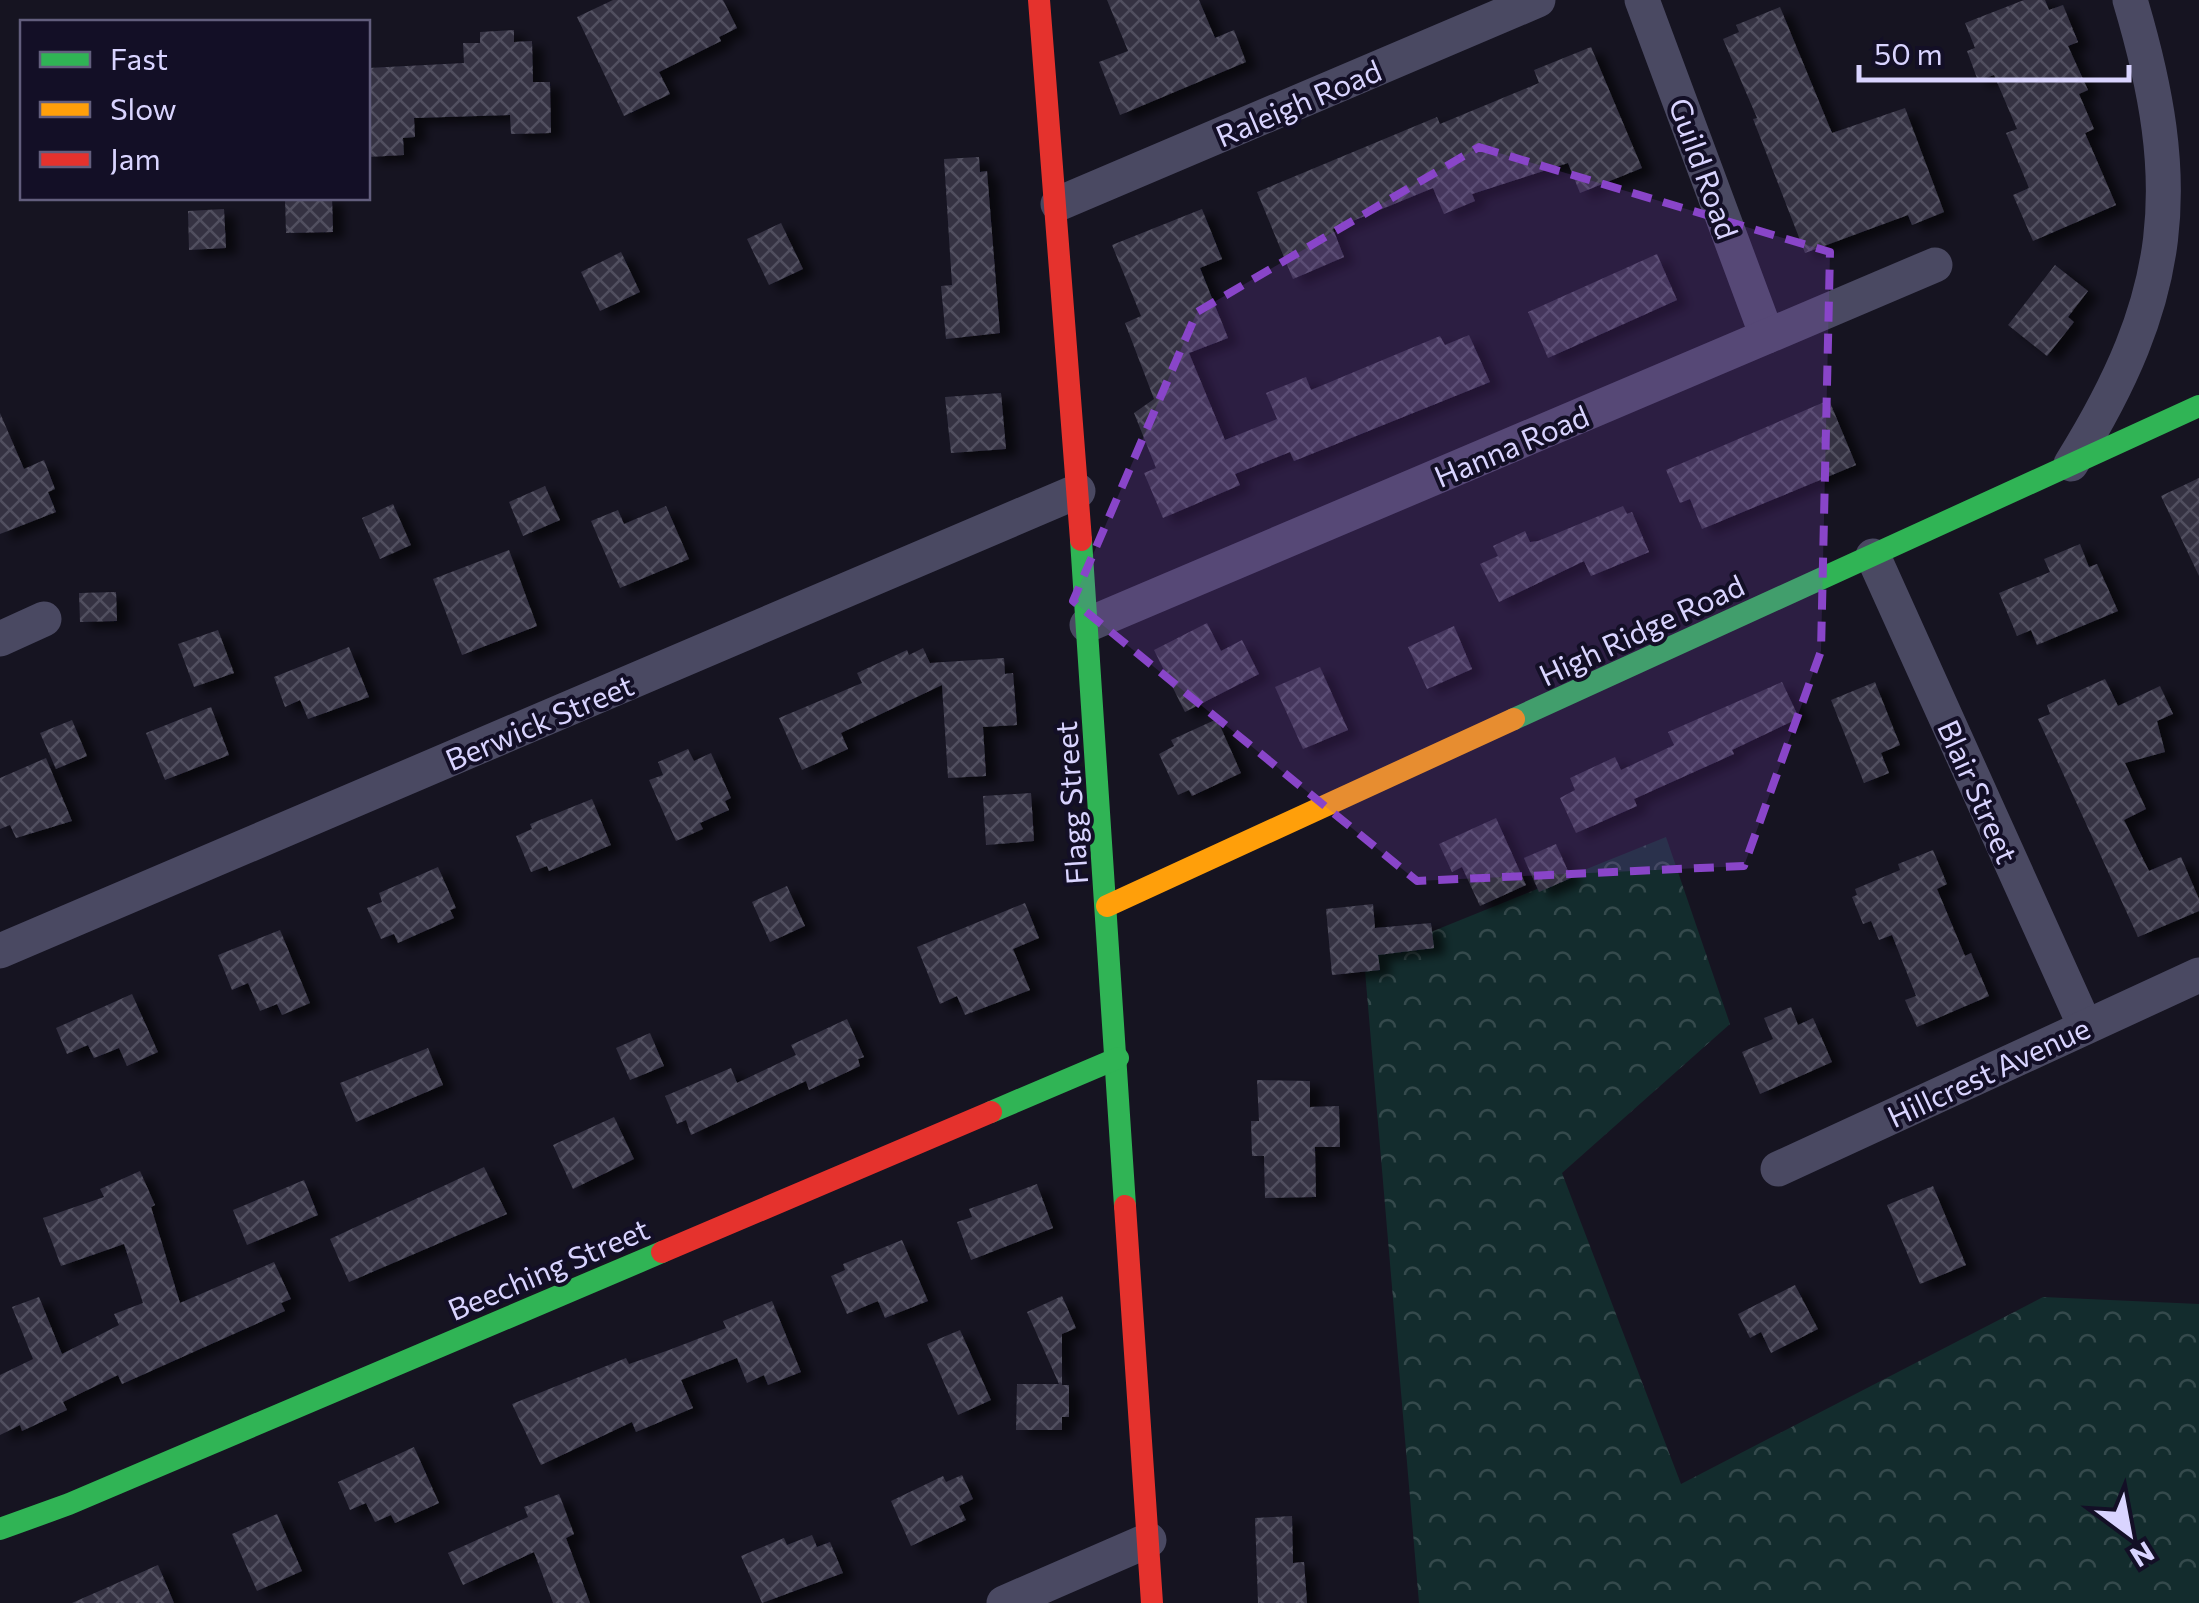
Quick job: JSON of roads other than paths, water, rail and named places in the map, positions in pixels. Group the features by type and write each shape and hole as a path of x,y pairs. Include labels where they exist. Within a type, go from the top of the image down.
{"street":[{"name":"Flagg Street","path":"1039,0 1058,204 1152,1603"},
{"name":"Raleigh Road","path":"1058,204 1538,0"},
{"name":"Guild Road","path":"1642,0 1767,336"},
{"path":"2072,464 2144,322 2164,208 2159,110 2130,0"},
{"name":"Hanna Road","path":"1087,625 1934,265"},
{"name":"High Ridge Road","path":"1107,906 2199,406"},
{"name":"Berwick Street","path":"0,951 1078,491"},
{"name":"Blair Street","path":"1873,556 2085,1026"},
{"path":"0,639 44,619"},
{"name":"Hillcrest Avenue","path":"1778,1169 2199,974"},
{"name":"Beeching Street","path":"0,1529 69,1504 1118,1058"},
{"path":"1004,1603 1149,1540"}]}
